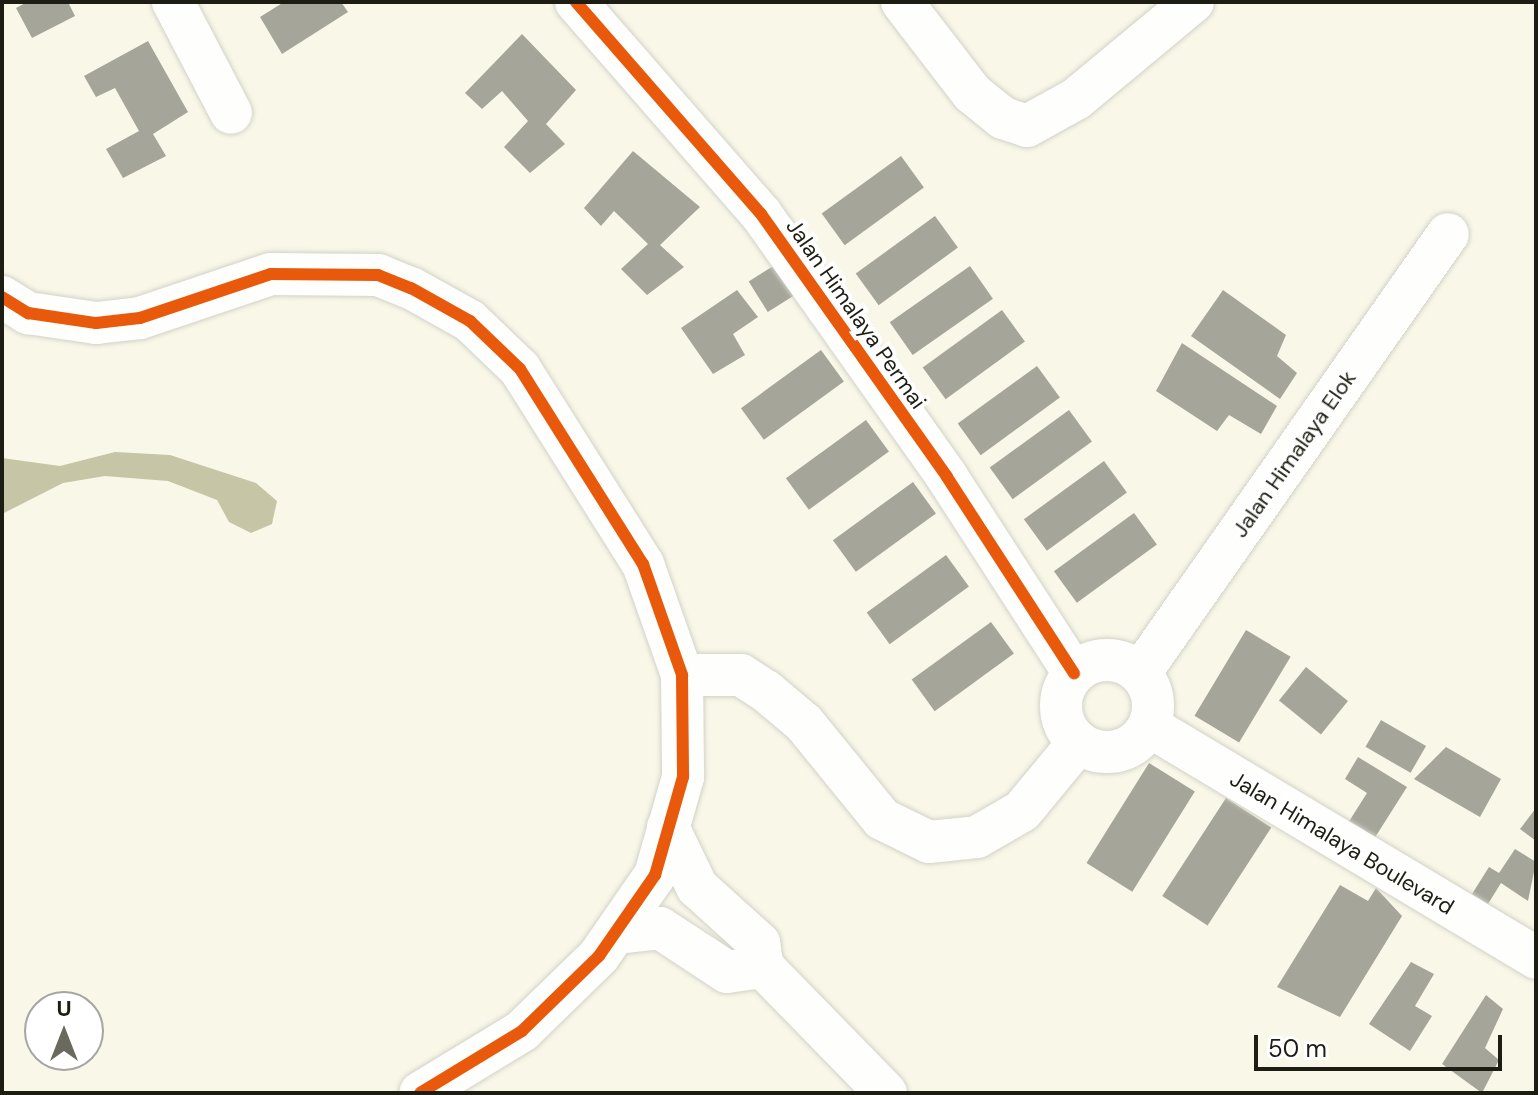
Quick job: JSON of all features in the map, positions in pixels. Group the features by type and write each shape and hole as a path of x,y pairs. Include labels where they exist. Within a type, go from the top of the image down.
{"street":[{"path":"173,2 231,113"},
{"name":"Jalan Himalaya Permai","path":"576,2 761,214 947,477 1074,673"},
{"path":"902,2 972,93 1027,126 1076,99 1193,2"},
{"name":"Jalan Himalaya Elok","path":"1140,673 1448,234"},
{"path":"2,297 38,316 96,323 140,318 271,274 378,275 411,288 470,321 552,410 643,564 682,675 683,777 655,875 618,933 522,1031 420,1093"},
{"path":"1101,660 1140,673 1153,698 1149,726 1125,748 1093,750 1079,742 1062,717 1074,673 1101,660"},
{"path":"682,675 741,675 766,691 804,723 882,819 929,842 977,837 1022,811 1079,742"},
{"name":"Jalan Himalaya Boulevard","path":"1149,726 1536,958"},
{"path":"668,827 697,887 759,943 763,967 886,1093"},
{"path":"618,933 660,928 727,972 763,967"}],"shaded area":[{"path":"115,452 170,455 256,483 277,501 272,524 251,533 229,522 217,500 168,481 105,476 63,483 2,514 2,458 60,466"}],"building":[{"path":"27,2 68,2 75,16 32,38 16,8"},
{"path":"284,2 341,2 348,12 282,54 260,17"},
{"path":"522,34 576,90 546,124 565,144 530,173 504,147 528,121 502,91 482,109 465,93"},
{"path":"148,41 188,112 153,134 166,156 123,178 106,149 139,131 115,88 96,97 84,76"},
{"path":"633,151 700,207 660,245 684,267 647,295 621,269 648,244 614,211 601,226 584,208"},
{"path":"901,156 924,188 845,245 822,214"},
{"path":"935,216 958,248 879,305 856,274"},
{"path":"775,265 794,296 768,312 749,281"},
{"path":"970,266 993,299 913,355 890,322"},
{"path":"737,290 758,317 733,334 745,355 713,374 681,328"},
{"path":"1223,290 1286,335 1277,356 1297,373 1280,399 1191,336"},
{"path":"1002,310 1025,342 946,399 923,368"},
{"path":"1182,343 1277,406 1261,434 1229,415 1217,431 1156,391"},
{"path":"821,350 844,382 764,440 741,408"},
{"path":"1037,366 1060,398 981,455 958,424"},
{"path":"1069,410 1092,442 1013,499 990,468"},
{"path":"866,420 889,452 809,510 786,478"},
{"path":"1104,461 1127,493 1047,551 1024,519"},
{"path":"913,482 936,514 856,572 833,540"},
{"path":"1134,513 1157,545 1077,603 1054,571"},
{"path":"946,555 969,587 890,644 867,613"},
{"path":"991,622 1014,654 935,711 912,680"},
{"path":"1246,630 1291,657 1239,742 1194,716"},
{"path":"1306,667 1348,701 1321,734 1279,700"},
{"path":"1381,720 1426,746 1411,773 1366,747"},
{"path":"1446,747 1501,779 1480,817 1414,779"},
{"path":"1358,757 1407,787 1374,839 1348,823 1367,793 1345,779"},
{"path":"1149,763 1195,792 1132,892 1086,863"},
{"path":"1226,798 1271,827 1208,926 1162,896"},
{"path":"1536,808 1536,841 1520,829"},
{"path":"1515,849 1536,862 1528,901 1501,883 1488,904 1472,894 1489,867 1499,873"},
{"path":"1340,885 1368,901 1376,888 1402,916 1340,1017 1277,987"},
{"path":"1411,962 1434,974 1415,1006 1432,1016 1410,1051 1369,1024"},
{"path":"1486,995 1503,1009 1485,1048 1499,1060 1482,1093 1442,1064"}],"cycle path":[{"path":"576,2 761,214 947,477 1074,673"},
{"path":"2,297 28,313 96,323 140,318 271,274 378,275 411,288 470,321 520,369 643,564 682,675 683,777 655,875 599,956 522,1031 420,1093"}]}
